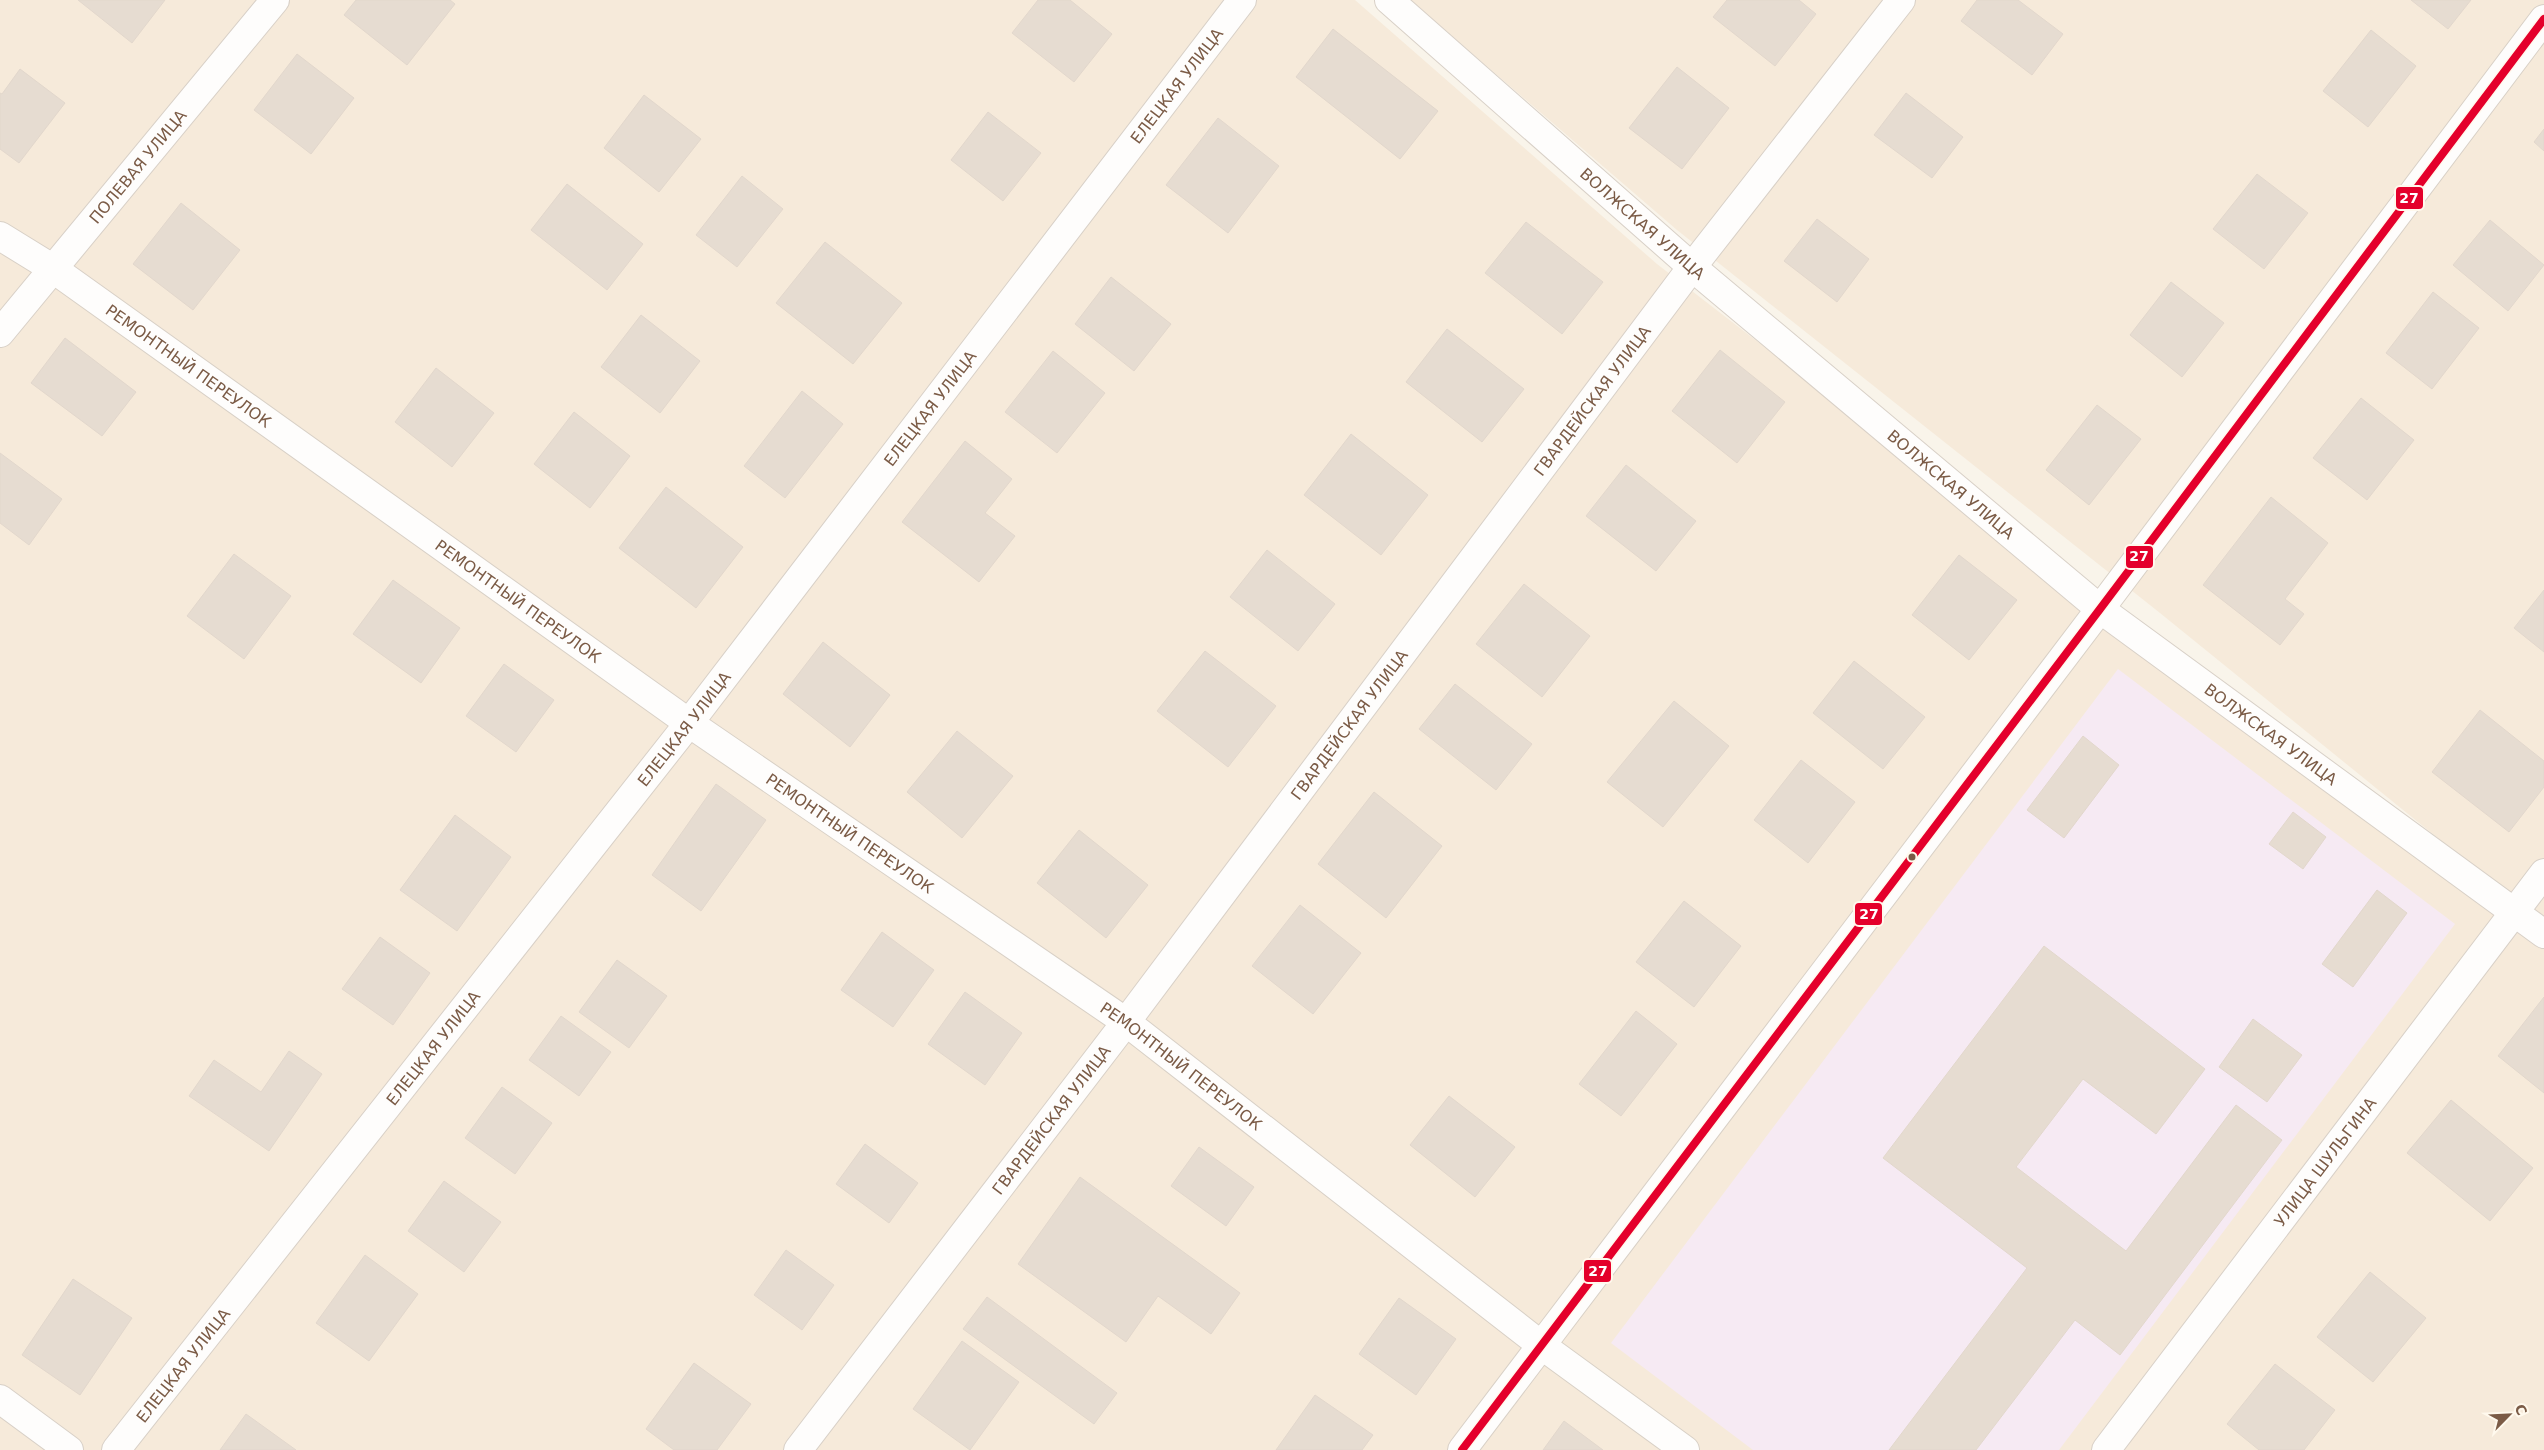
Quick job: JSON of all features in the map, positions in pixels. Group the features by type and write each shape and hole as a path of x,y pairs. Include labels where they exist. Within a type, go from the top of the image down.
{"street":[{"name":"ПОЛЕВАЯ УЛИЦА","path":"0,333 275,0"},
{"name":"ЕЛЕЦКАЯ УЛИЦА","path":"116,1450 689,723 1242,0"},
{"name":"ВОЛЖСКАЯ УЛИЦА","path":"1389,0 1692,267 2100,609 2544,934"},
{"name":"ГВАРДЕЙСКАЯ УЛИЦА","path":"798,1450 1126,1022 1692,267 1901,0"},
{"path":"1462,1450 2100,609 2544,19"},
{"name":"РЕМОНТНЫЙ ПЕРЕУЛОК","path":"0,236 52,268 689,723 1126,1022 1541,1345 1685,1450"},
{"name":"УЛИЦА ШУЛЬГИНА","path":"2106,1450 2544,873"},
{"path":"0,1399 70,1450"}],"shaded area":[{"path":"0,0 1355,0 1657,264 2544,949 2544,1450 0,1450"},
{"path":"1410,0 2544,0 2544,918 2492,882 2160,613 1677,230"},
{"path":"2118,669 2455,924 2059,1450 1753,1450 1611,1343"}],"building":[{"path":"78,0 165,0 132,43"},
{"path":"356,0 450,0 455,4 407,65 344,15"},
{"path":"1038,0 1070,0 1112,34 1074,82 1012,33"},
{"path":"1727,0 1799,0 1816,14 1775,66 1713,17"},
{"path":"1977,0 2018,0 2063,34 2032,75 1961,21"},
{"path":"2411,0 2471,0 2448,29"},
{"path":"1333,29 1438,111 1400,159 1296,77"},
{"path":"2371,30 2416,66 2368,127 2323,91"},
{"path":"297,54 354,98 311,154 254,110"},
{"path":"1677,67 1729,108 1682,169 1629,128"},
{"path":"20,69 65,103 19,163 0,149 0,93 2,94"},
{"path":"1906,93 1963,137 1932,178 1874,135"},
{"path":"644,95 701,139 659,192 604,148"},
{"path":"988,112 1041,153 1003,201 951,160"},
{"path":"1218,118 1279,166 1228,233 1166,185"},
{"path":"2544,129 2544,151 2534,142"},
{"path":"2257,174 2308,213 2264,269 2213,229"},
{"path":"742,176 783,209 737,267 696,235"},
{"path":"567,184 643,244 607,290 531,230"},
{"path":"181,203 240,250 193,310 133,264"},
{"path":"1817,219 1869,259 1837,302 1784,261"},
{"path":"2490,220 2544,265 2508,311 2453,265"},
{"path":"1526,222 1603,282 1562,334 1485,273"},
{"path":"825,242 902,303 853,364 776,303"},
{"path":"1111,277 1171,324 1134,371 1075,324"},
{"path":"2171,282 2224,323 2182,377 2130,335"},
{"path":"2433,292 2479,328 2432,389 2386,353"},
{"path":"641,315 700,361 660,413 601,367"},
{"path":"1447,329 1524,389 1482,442 1406,382"},
{"path":"65,338 136,392 102,436 31,383"},
{"path":"1720,350 1785,402 1737,463 1672,411"},
{"path":"1053,351 1105,393 1057,453 1005,412"},
{"path":"436,368 494,413 452,467 395,422"},
{"path":"802,391 843,424 785,498 744,466"},
{"path":"2361,398 2414,440 2367,500 2313,458"},
{"path":"2097,405 2141,439 2089,505 2046,470"},
{"path":"574,412 630,456 590,508 534,464"},
{"path":"1351,434 1428,495 1381,555 1304,495"},
{"path":"965,441 1012,479 985,513 1015,536 979,582 902,522"},
{"path":"0,453 62,499 29,545 0,523"},
{"path":"1626,465 1696,521 1656,571 1586,516"},
{"path":"666,487 743,547 696,608 619,548"},
{"path":"2271,497 2328,543 2285,599 2304,614 2280,645 2203,585"},
{"path":"1267,550 1335,604 1298,651 1230,597"},
{"path":"234,554 291,596 244,659 187,616"},
{"path":"1959,555 2017,600 1969,660 1912,615"},
{"path":"393,580 460,628 421,683 353,634"},
{"path":"1524,584 1590,636 1542,697 1476,644"},
{"path":"2544,590 2544,652 2514,628"},
{"path":"823,642 890,695 850,747 783,694"},
{"path":"1205,651 1276,706 1228,767 1157,711"},
{"path":"1854,661 1925,717 1883,769 1813,713"},
{"path":"504,664 554,700 516,752 466,716"},
{"path":"1455,684 1532,744 1496,790 1419,729"},
{"path":"1674,701 1729,746 1663,827 1607,782"},
{"path":"2480,710 2544,761 2544,787 2509,832 2432,772"},
{"path":"957,731 1013,776 962,838 907,792"},
{"path":"2083,736 2119,765 2064,838 2027,810"},
{"path":"1801,760 1855,802 1808,863 1754,820"},
{"path":"716,784 766,820 701,911 652,875"},
{"path":"1374,792 1442,846 1386,918 1318,864"},
{"path":"2293,812 2326,837 2303,869 2269,844"},
{"path":"455,815 511,857 457,931 400,890"},
{"path":"1079,830 1148,885 1106,938 1037,883"},
{"path":"2377,890 2407,913 2353,987 2322,964"},
{"path":"1684,901 1741,946 1694,1007 1636,962"},
{"path":"1300,905 1361,953 1313,1014 1252,966"},
{"path":"882,932 934,970 893,1027 841,990"},
{"path":"380,937 430,973 393,1025 342,989"},
{"path":"2044,946 2205,1069 2156,1134 2083,1079 2016,1167 2126,1251 2236,1105 2282,1140 2120,1355 2075,1320 1976,1450 1889,1450 2027,1268 1883,1158"},
{"path":"617,960 667,996 629,1048 579,1012"},
{"path":"965,992 1022,1033 985,1085 928,1044"},
{"path":"2544,997 2544,1093 2498,1056"},
{"path":"1636,1011 1677,1044 1621,1116 1579,1084"},
{"path":"561,1016 611,1052 579,1096 529,1060"},
{"path":"2253,1019 2302,1055 2267,1102 2219,1067"},
{"path":"289,1051 322,1074 269,1151 189,1096 214,1060 261,1092"},
{"path":"502,1087 552,1123 515,1174 465,1138"},
{"path":"1449,1096 1515,1147 1475,1197 1410,1145"},
{"path":"2451,1100 2533,1168 2490,1221 2407,1153"},
{"path":"865,1144 918,1183 889,1223 836,1184"},
{"path":"1199,1147 1254,1187 1226,1226 1171,1186"},
{"path":"1080,1177 1240,1293 1211,1334 1158,1296 1126,1342 1018,1264"},
{"path":"444,1181 501,1222 464,1272 408,1231"},
{"path":"786,1250 834,1285 802,1330 754,1295"},
{"path":"365,1255 418,1294 369,1361 316,1323"},
{"path":"2370,1272 2426,1318 2373,1382 2317,1337"},
{"path":"73,1279 132,1318 80,1395 22,1355"},
{"path":"987,1297 1117,1393 1094,1424 963,1329"},
{"path":"1399,1298 1456,1339 1416,1395 1359,1354"},
{"path":"962,1341 1019,1382 970,1450 913,1409"},
{"path":"694,1363 751,1404 717,1450 674,1450 646,1429"},
{"path":"2275,1364 2335,1410 2304,1450 2259,1450 2227,1424"},
{"path":"1315,1395 1373,1435 1362,1450 1276,1450"},
{"path":"246,1414 296,1450 220,1450"},
{"path":"1564,1421 1603,1450 1543,1450"}],"transit line":[{"name":"27","path":"1462,1450 2100,609 2544,19"}]}
